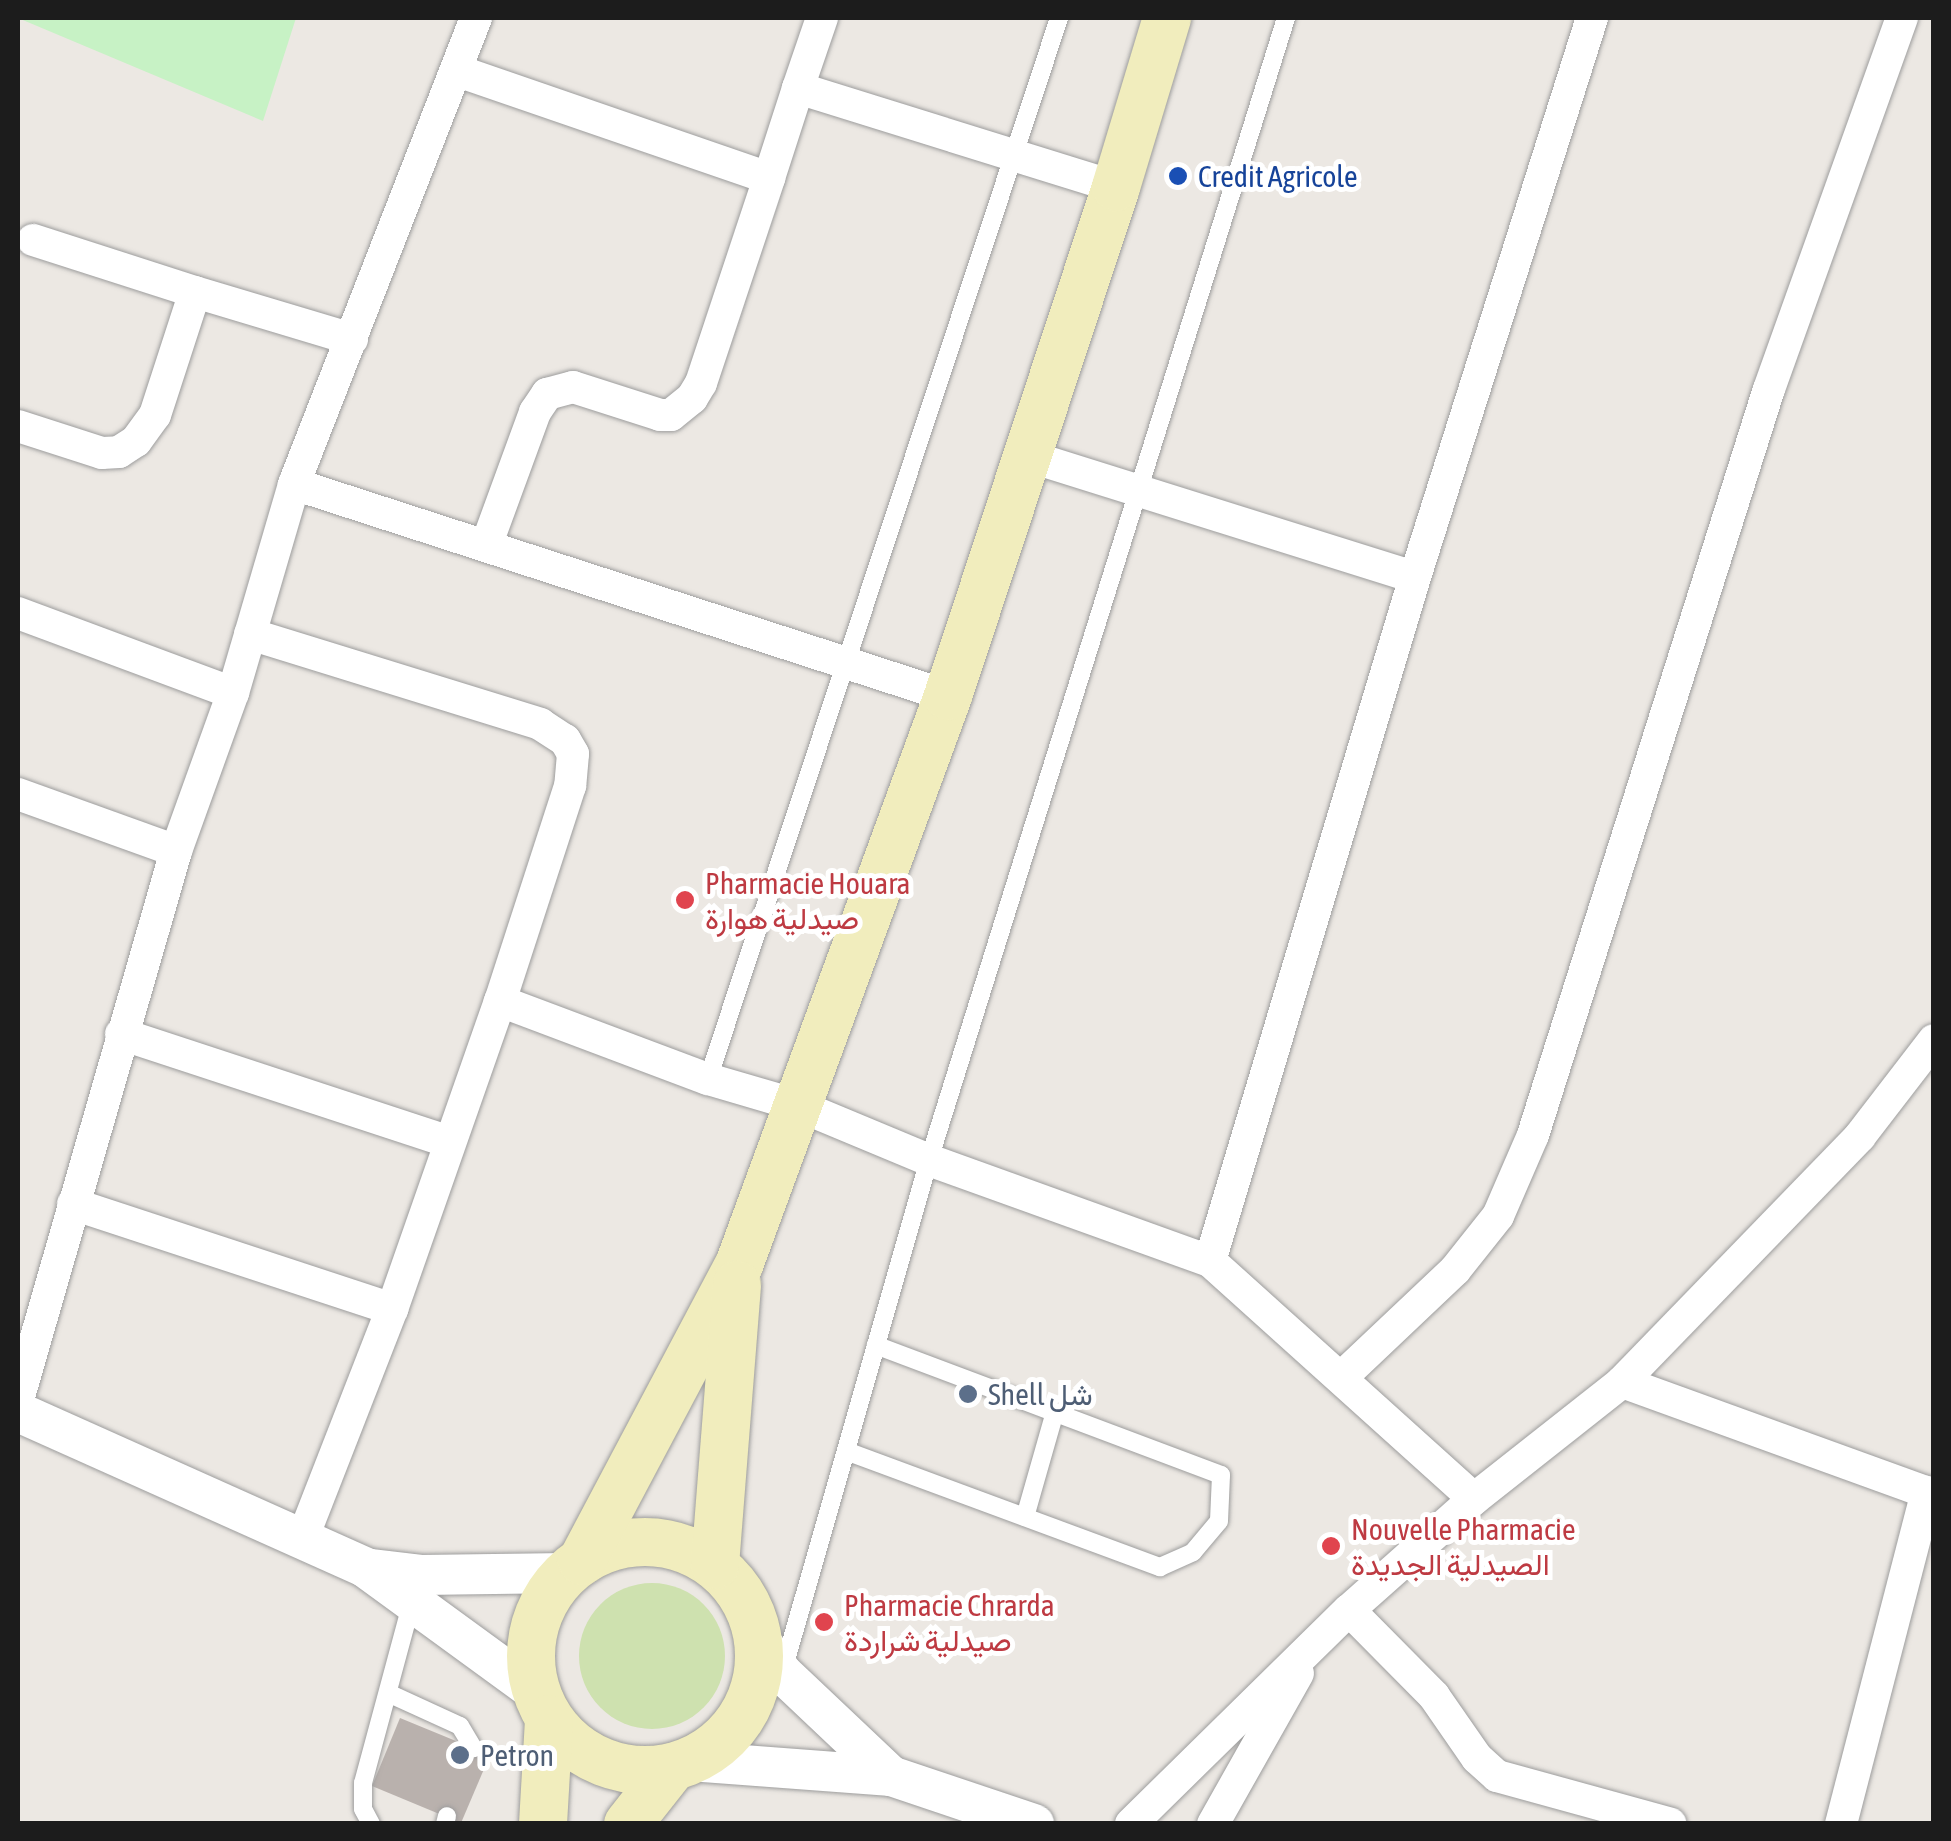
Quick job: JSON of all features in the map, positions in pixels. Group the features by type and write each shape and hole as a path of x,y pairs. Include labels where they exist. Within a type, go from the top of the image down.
{"main road":[{"path":"543,1824 543,1706 531,1660 534,1628 546,1598 574,1566 739,1265 948,696 1116,187 1167,18"},
{"path":"714,1566 739,1265"},
{"path":"574,1566 615,1546 649,1542 684,1548 734,1584 770,1654 758,1674 746,1710 722,1740 682,1764 628,1824"},
{"path":"543,1706 568,1741 604,1762 645,1770 682,1764"}],"street":[{"path":"18,1400 176,850 233,693 294,484 476,18"},
{"path":"486,546 535,412 547,394 573,387 671,416 692,398 701,383 822,18"},
{"path":"1210,1261 1415,578 1592,18"},
{"path":"1343,1376 1455,1270 1498,1216 1511,1190 1533,1135 1768,389 1902,18"},
{"path":"458,71 769,178"},
{"path":"798,88 1116,187"},
{"path":"33,240 352,340"},
{"path":"18,426 102,453 119,452 136,441 154,415 195,292"},
{"path":"1028,456 1415,578"},
{"path":"294,484 948,696"},
{"path":"18,613 233,693"},
{"path":"250,634 540,724 565,740 572,754 570,786 500,1001 392,1309 304,1538"},
{"path":"18,794 176,850"},
{"path":"500,1001 708,1079 797,1105 929,1160 1210,1261 1343,1376 1474,1499"},
{"path":"121,1034 450,1142"},
{"path":"1131,1824 1349,1610 1474,1499 1622,1382 1860,1136 1934,1040"},
{"path":"73,1204 392,1309"},
{"path":"1622,1382 1930,1493 1841,1824"},
{"path":"18,1412 366,1568 543,1706"},
{"path":"366,1568 421,1575 574,1566"},
{"path":"1349,1610 1434,1696 1477,1758 1497,1776 1670,1824"},
{"path":"1213,1824 1317,1639"},
{"path":"770,1654 891,1776"},
{"path":"682,1764 891,1776 1034,1824"}],"lane":[{"path":"708,1079 1059,18"},
{"path":"770,1654 846,1450 929,1160 1286,18"},
{"path":"846,1450 1160,1567 1193,1552 1219,1521 1222,1475 876,1345"},
{"path":"1024,1517 1055,1412"},
{"path":"371,1824 361,1796 412,1602"},
{"path":"388,1692 465,1730 473,1748"}],"green space":[{"path":"18,18 296,18 263,121"},
{"path":"652,1583 680,1588 704,1604 720,1628 725,1656 720,1684 704,1708 680,1724 652,1729 624,1724 600,1708 584,1684 579,1656 584,1628 600,1604 624,1588"}],"building":[{"path":"400,1718 490,1755 461,1823 372,1786"}],"place":[{"name":"Credit Agricole","path":"1178,176"},
{"name":"Pharmacie Houara صيدلية هوارة","path":"685,900"},
{"name":"Shell شل","path":"968,1394"},
{"name":"Nouvelle Pharmacie الصيدلية الجديدة","path":"1331,1546"},
{"name":"Pharmacie Chrarda صيدلية شراردة","path":"824,1622"},
{"name":"Petron","path":"460,1755"}]}
